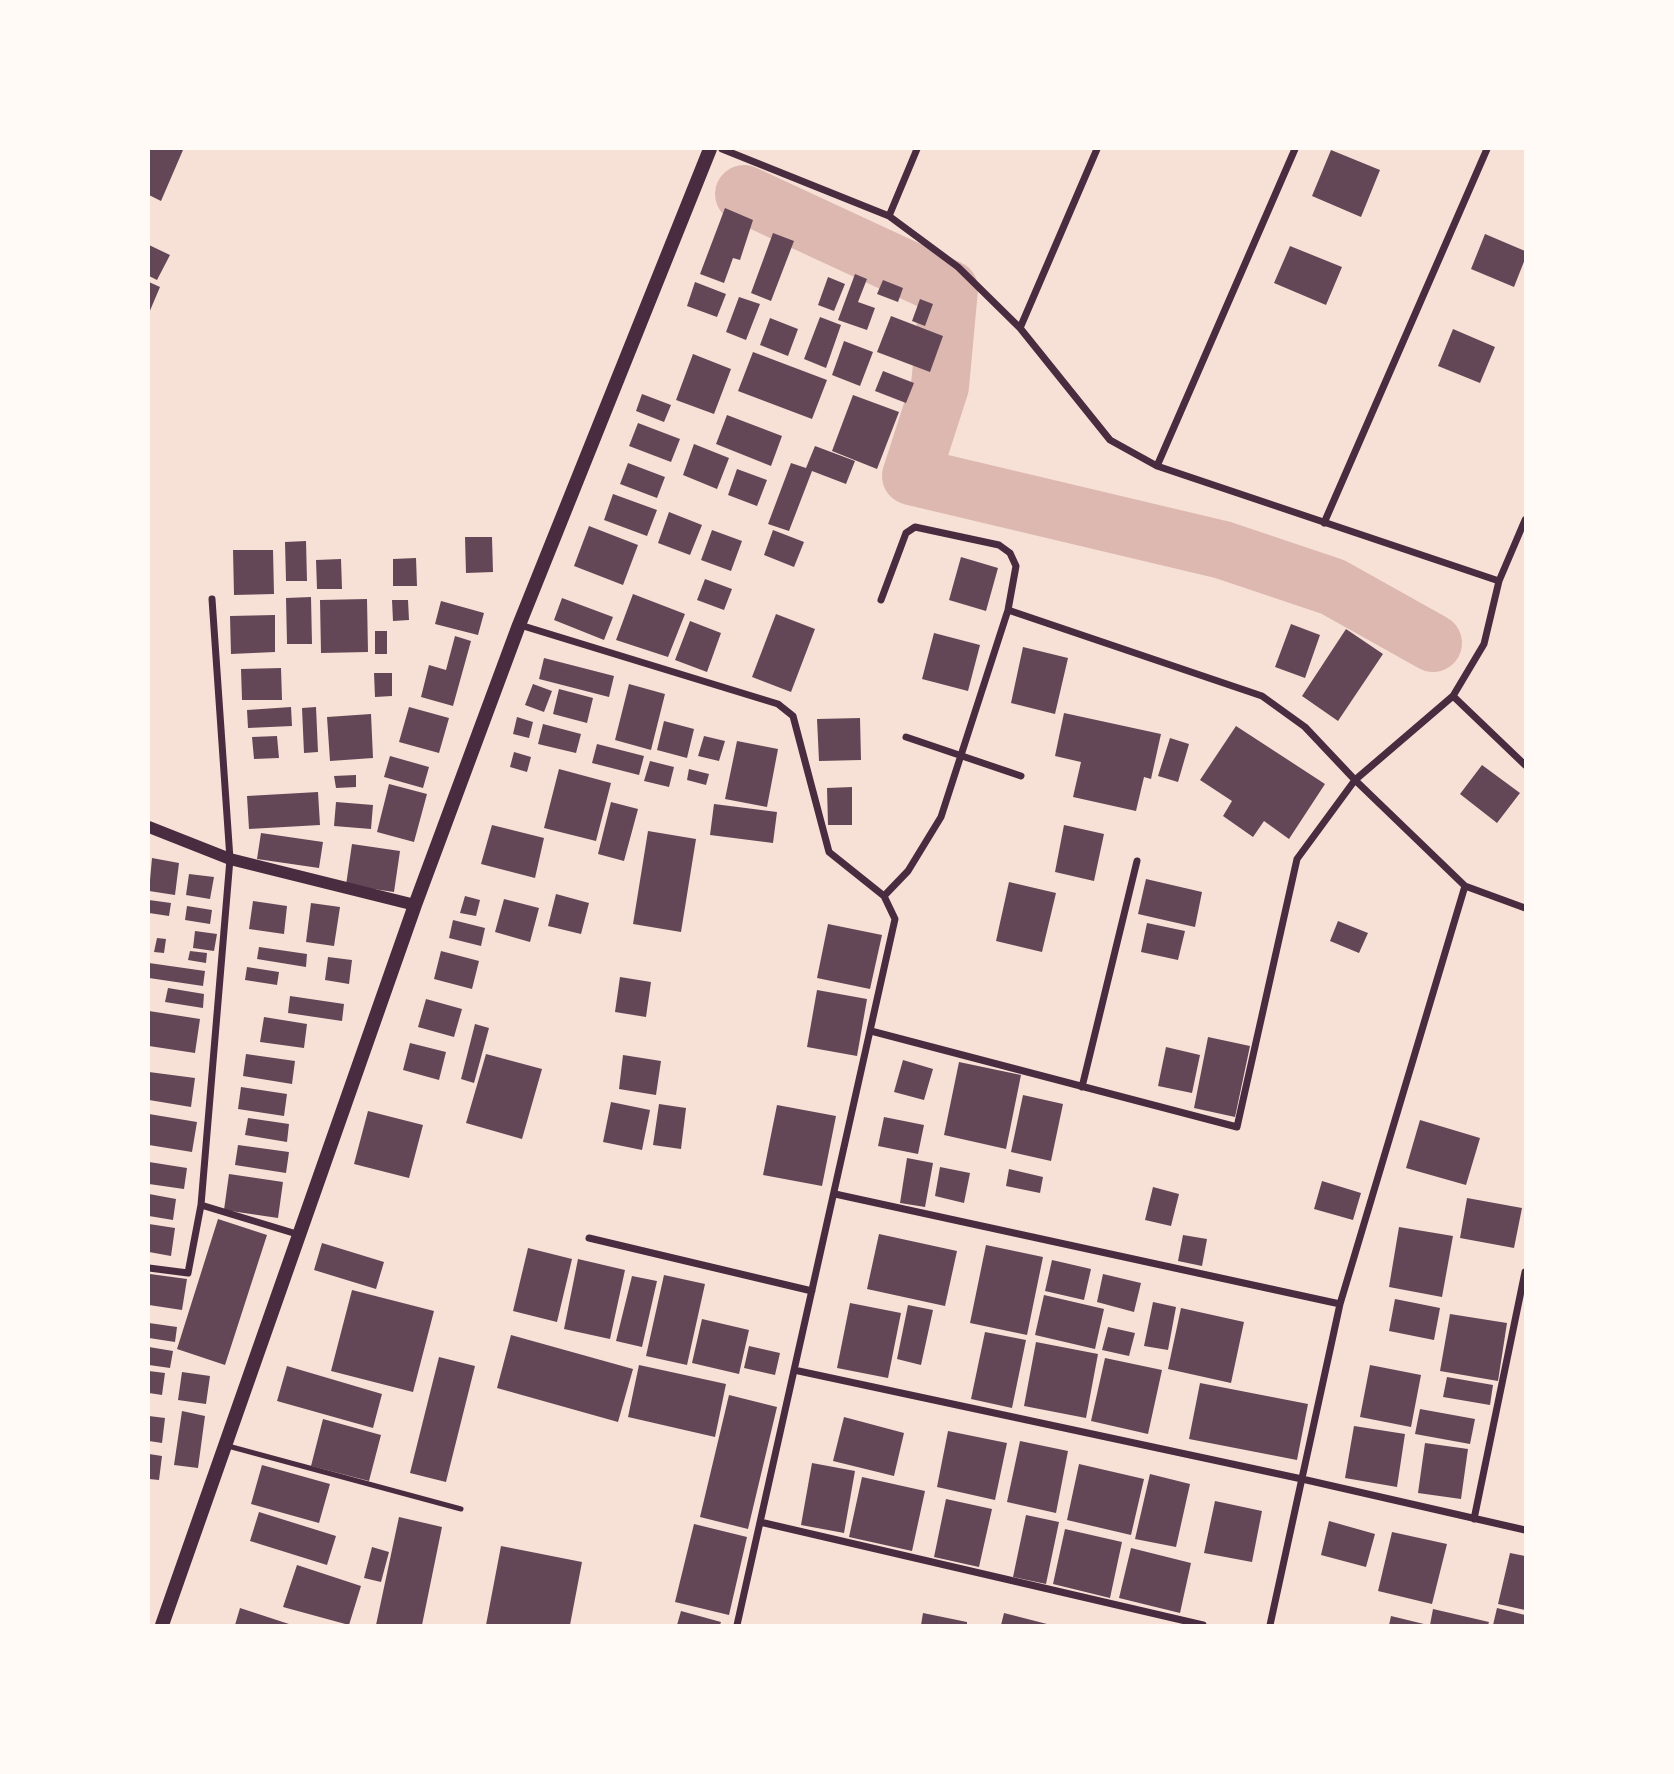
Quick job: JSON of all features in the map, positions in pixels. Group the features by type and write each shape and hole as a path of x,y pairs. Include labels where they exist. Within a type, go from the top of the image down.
{"main road":[{"path":"162,1625 415,905 519,625 710,149"}],"street":[{"path":"722,149 889,216 958,267 1020,328 1110,440 1157,466 1499,582"},
{"path":"889,216 917,149"},
{"path":"1020,328 1097,149"},
{"path":"1157,466 1295,149"},
{"path":"1324,523 1487,149"},
{"path":"871,1031 1237,1127 1297,859 1355,780 1453,696 1483,644 1499,582 1525,520"},
{"path":"881,600 906,533 915,527 999,545 1010,553 1016,566 1008,610 959,755 942,817 908,871 884,896"},
{"path":"149,1268 188,1273 201,1205 230,859 212,599"},
{"path":"1008,610 1262,696 1305,727 1355,780 1465,886 1525,908"},
{"path":"519,625 778,704 793,716 829,852 884,896 895,919 737,1625"},
{"path":"1453,696 1525,765"},
{"path":"906,737 1021,776"},
{"path":"149,827 230,859 415,905"},
{"path":"1082,1087 1137,860"},
{"path":"1270,1625 1340,1304 1465,886"},
{"path":"835,1194 1340,1304"},
{"path":"201,1205 300,1235"},
{"path":"589,1238 812,1291"},
{"path":"1474,1518 1525,1272"},
{"path":"794,1370 1302,1479 1525,1530"},
{"path":"760,1522 1203,1625"}],"lane":[{"path":"225,1445 461,1509"}],"building":[{"path":"149,149 183,150 161,201 149,195"},
{"path":"1331,150 1380,170 1361,217 1312,196"},
{"path":"725,208 753,220 740,260 733,258 724,283 700,274"},
{"path":"773,233 794,241 771,301 751,293"},
{"path":"1485,234 1525,251 1525,259 1514,287 1471,269"},
{"path":"149,245 170,255 157,280 149,276"},
{"path":"1290,246 1342,267 1326,305 1274,283"},
{"path":"855,274 867,279 858,302 875,308 867,330 838,320"},
{"path":"828,277 845,284 834,311 818,305"},
{"path":"883,280 903,288 898,302 877,294"},
{"path":"149,282 160,287 149,313"},
{"path":"695,282 726,294 717,317 687,306"},
{"path":"739,297 760,304 746,340 726,332"},
{"path":"920,299 933,304 925,326 912,321"},
{"path":"891,316 943,336 930,372 877,352"},
{"path":"820,317 841,325 826,368 804,359"},
{"path":"770,318 798,329 788,356 760,345"},
{"path":"1453,329 1495,347 1480,383 1438,366"},
{"path":"844,341 873,352 860,386 832,375"},
{"path":"753,352 827,380 812,419 738,391"},
{"path":"693,354 731,369 714,414 676,400"},
{"path":"883,371 914,383 906,403 875,391"},
{"path":"642,394 671,405 664,422 636,411"},
{"path":"853,395 899,412 877,469 832,451"},
{"path":"727,415 782,436 771,466 716,444"},
{"path":"638,423 680,439 671,462 629,446"},
{"path":"694,444 729,458 717,489 683,475"},
{"path":"815,446 855,461 846,484 812,471 789,531 768,524 791,463 806,468"},
{"path":"628,463 665,477 657,498 620,484"},
{"path":"737,469 767,480 757,506 728,495"},
{"path":"613,494 657,510 647,536 604,520"},
{"path":"669,512 702,525 690,555 658,543"},
{"path":"589,526 638,545 623,585 574,566"},
{"path":"712,530 742,541 731,571 701,560"},
{"path":"773,530 804,542 794,567 764,555"},
{"path":"465,537 492,537 493,572 466,573"},
{"path":"306,541 307,581 286,581 285,542"},
{"path":"233,550 273,550 274,594 234,595"},
{"path":"961,557 998,568 986,611 949,600"},
{"path":"416,558 417,586 393,586 393,559"},
{"path":"341,559 342,589 317,589 316,560"},
{"path":"705,579 732,589 724,610 697,600"},
{"path":"633,594 685,614 668,657 616,640"},
{"path":"311,597 312,644 287,644 286,598"},
{"path":"562,598 613,617 604,640 554,620"},
{"path":"367,599 368,652 321,653 320,600"},
{"path":"392,600 408,600 409,620 393,621"},
{"path":"441,601 484,613 478,635 435,624"},
{"path":"776,614 815,629 791,692 752,677"},
{"path":"275,615 275,652 231,654 230,616"},
{"path":"690,621 721,633 707,672 675,660"},
{"path":"1291,624 1320,635 1305,678 1275,667"},
{"path":"1346,629 1383,654 1338,721 1302,696"},
{"path":"375,631 387,631 387,654 375,654"},
{"path":"934,633 980,645 968,691 922,679"},
{"path":"455,636 471,641 453,706 421,697 429,665 446,670"},
{"path":"1023,647 1068,658 1055,714 1011,703"},
{"path":"544,658 614,676 609,697 539,679"},
{"path":"281,668 282,700 242,700 241,669"},
{"path":"374,673 392,673 392,696 375,697"},
{"path":"533,684 552,691 544,712 525,705"},
{"path":"629,684 665,694 651,750 615,740"},
{"path":"559,689 593,698 587,723 553,714"},
{"path":"291,707 292,726 248,728 247,710"},
{"path":"316,707 318,752 304,753 302,708"},
{"path":"409,707 449,718 439,753 399,742"},
{"path":"1064,713 1161,734 1151,779 1144,777 1136,811 1073,797 1081,762 1055,756"},
{"path":"371,714 373,758 330,761 327,717"},
{"path":"517,717 533,722 529,738 513,734"},
{"path":"860,718 861,760 819,761 817,719"},
{"path":"664,721 694,729 687,758 657,750"},
{"path":"543,724 581,734 576,753 538,744"},
{"path":"1236,726 1325,784 1289,839 1264,821 1253,837 1223,816 1232,801 1200,780"},
{"path":"277,736 279,758 254,759 252,737"},
{"path":"704,736 725,741 719,761 698,756"},
{"path":"1170,738 1189,744 1178,782 1158,776"},
{"path":"737,741 778,749 767,807 725,799"},
{"path":"597,744 644,756 639,775 592,763"},
{"path":"514,752 531,757 527,772 510,767"},
{"path":"390,756 429,767 423,788 384,777"},
{"path":"650,761 674,767 669,787 644,781"},
{"path":"1482,765 1520,793 1497,823 1460,794"},
{"path":"559,769 611,783 596,841 544,828"},
{"path":"689,769 709,774 706,785 687,780"},
{"path":"356,775 356,787 336,788 334,776"},
{"path":"389,784 427,794 414,842 377,832"},
{"path":"852,787 852,825 828,825 827,788"},
{"path":"318,792 320,825 249,829 247,796"},
{"path":"336,802 373,805 371,829 334,826"},
{"path":"611,802 638,809 624,861 598,854"},
{"path":"714,804 777,812 773,843 710,835"},
{"path":"492,825 544,838 535,878 481,864"},
{"path":"1064,825 1104,834 1094,881 1055,872"},
{"path":"648,831 696,839 681,932 633,924"},
{"path":"261,833 323,842 319,868 257,859"},
{"path":"352,844 400,851 394,892 346,885"},
{"path":"152,858 179,863 175,895 149,891"},
{"path":"189,874 214,877 210,899 186,895"},
{"path":"1146,879 1202,892 1195,927 1138,914"},
{"path":"1009,882 1056,893 1042,952 996,941"},
{"path":"556,894 589,903 581,934 548,926"},
{"path":"465,896 480,900 476,916 460,913"},
{"path":"504,899 539,908 530,942 495,932"},
{"path":"149,900 171,903 169,916 149,913"},
{"path":"253,901 287,906 284,934 249,929"},
{"path":"311,903 340,907 334,946 306,942"},
{"path":"187,906 212,910 210,924 185,920"},
{"path":"453,920 485,928 481,946 449,938"},
{"path":"1338,921 1368,933 1359,953 1330,941"},
{"path":"1147,923 1185,931 1178,960 1141,952"},
{"path":"828,924 882,935 870,989 817,978"},
{"path":"195,931 217,934 214,951 193,948"},
{"path":"157,938 166,939 164,953 154,952"},
{"path":"259,947 307,954 306,967 257,959"},
{"path":"190,951 207,953 206,963 188,960"},
{"path":"441,951 479,961 472,989 434,979"},
{"path":"328,957 352,960 349,984 325,980"},
{"path":"149,963 205,971 203,986 149,978"},
{"path":"247,967 279,972 277,985 245,980"},
{"path":"620,977 651,982 646,1017 615,1012"},
{"path":"168,988 204,994 203,1008 165,1002"},
{"path":"817,990 867,999 857,1056 807,1047"},
{"path":"290,996 344,1004 342,1021 288,1013"},
{"path":"426,999 462,1009 454,1037 418,1027"},
{"path":"149,1011 200,1019 195,1053 149,1046"},
{"path":"264,1017 307,1024 304,1048 260,1042"},
{"path":"475,1024 489,1028 474,1083 461,1079"},
{"path":"1208,1037 1250,1046 1235,1117 1194,1108"},
{"path":"410,1043 446,1052 439,1080 403,1070"},
{"path":"1166,1047 1200,1055 1192,1093 1158,1086"},
{"path":"246,1054 295,1061 292,1084 243,1076"},
{"path":"486,1054 542,1069 522,1139 466,1123"},
{"path":"623,1055 661,1061 656,1095 619,1089"},
{"path":"903,1060 933,1069 924,1100 894,1092"},
{"path":"959,1062 1021,1075 1006,1149 944,1135"},
{"path":"149,1072 195,1078 191,1107 149,1100"},
{"path":"241,1087 287,1094 284,1116 238,1109"},
{"path":"1023,1095 1063,1104 1051,1161 1011,1152"},
{"path":"611,1102 650,1110 642,1150 603,1142"},
{"path":"659,1104 686,1108 681,1149 653,1145"},
{"path":"777,1105 836,1116 822,1186 763,1175"},
{"path":"368,1111 423,1125 409,1178 354,1164"},
{"path":"149,1114 197,1122 192,1152 149,1145"},
{"path":"884,1117 924,1125 918,1154 878,1146"},
{"path":"248,1118 289,1124 287,1142 245,1135"},
{"path":"1420,1120 1480,1138 1466,1185 1406,1168"},
{"path":"238,1145 289,1152 286,1173 235,1165"},
{"path":"907,1158 933,1163 925,1207 900,1203"},
{"path":"149,1162 187,1168 184,1189 149,1184"},
{"path":"940,1167 970,1173 964,1203 935,1196"},
{"path":"1009,1169 1043,1177 1040,1193 1006,1186"},
{"path":"229,1174 283,1182 278,1218 224,1210"},
{"path":"1322,1181 1361,1193 1353,1220 1314,1209"},
{"path":"1153,1187 1179,1194 1171,1226 1145,1220"},
{"path":"149,1194 176,1199 173,1220 149,1216"},
{"path":"1467,1198 1522,1208 1514,1248 1460,1238"},
{"path":"218,1219 267,1235 225,1365 177,1349"},
{"path":"149,1224 175,1228 171,1256 149,1252"},
{"path":"1399,1227 1453,1236 1442,1297 1389,1287"},
{"path":"879,1234 957,1251 945,1306 867,1289"},
{"path":"1183,1235 1207,1239 1202,1266 1178,1261"},
{"path":"322,1243 384,1262 376,1289 314,1270"},
{"path":"986,1245 1043,1257 1027,1335 970,1323"},
{"path":"528,1248 572,1259 557,1322 513,1311"},
{"path":"578,1259 625,1270 610,1339 564,1329"},
{"path":"1052,1260 1091,1269 1084,1300 1045,1291"},
{"path":"150,1274 187,1279 182,1310 149,1305"},
{"path":"1103,1274 1141,1283 1134,1312 1097,1302"},
{"path":"664,1275 705,1284 687,1365 646,1356"},
{"path":"632,1276 657,1281 642,1347 616,1341"},
{"path":"352,1290 434,1311 413,1392 331,1371"},
{"path":"1044,1295 1104,1309 1095,1349 1035,1335"},
{"path":"1395,1299 1440,1308 1434,1340 1389,1331"},
{"path":"1153,1302 1176,1307 1168,1350 1144,1346"},
{"path":"850,1303 901,1313 888,1378 837,1368"},
{"path":"908,1305 933,1310 921,1365 897,1359"},
{"path":"1181,1308 1244,1322 1231,1383 1168,1369"},
{"path":"1450,1314 1507,1323 1498,1381 1440,1371"},
{"path":"702,1319 749,1330 739,1374 692,1363"},
{"path":"149,1323 177,1327 175,1342 149,1338"},
{"path":"1108,1327 1135,1333 1129,1356 1102,1350"},
{"path":"985,1332 1026,1340 1012,1408 971,1399"},
{"path":"511,1335 633,1369 618,1422 497,1388"},
{"path":"1036,1342 1098,1354 1086,1418 1024,1406"},
{"path":"749,1346 780,1353 775,1375 744,1368"},
{"path":"149,1347 173,1351 170,1368 149,1365"},
{"path":"439,1357 475,1366 446,1482 410,1473"},
{"path":"1105,1358 1162,1370 1148,1434 1091,1421"},
{"path":"639,1365 726,1384 715,1437 628,1417"},
{"path":"1370,1365 1421,1375 1411,1427 1360,1417"},
{"path":"287,1366 382,1394 373,1428 277,1401"},
{"path":"149,1371 165,1373 162,1395 149,1393"},
{"path":"182,1372 210,1376 206,1404 178,1400"},
{"path":"1447,1377 1493,1385 1490,1405 1443,1397"},
{"path":"1200,1383 1308,1404 1297,1460 1189,1439"},
{"path":"729,1395 777,1407 748,1529 700,1517"},
{"path":"1420,1409 1475,1419 1470,1444 1415,1434"},
{"path":"182,1411 205,1416 198,1468 174,1465"},
{"path":"149,1416 165,1418 162,1443 149,1441"},
{"path":"844,1417 904,1433 894,1476 833,1461"},
{"path":"323,1419 381,1435 369,1481 311,1466"},
{"path":"1354,1426 1405,1434 1397,1487 1345,1478"},
{"path":"948,1431 1007,1443 995,1500 937,1487"},
{"path":"1020,1441 1068,1451 1056,1513 1007,1502"},
{"path":"1425,1443 1468,1449 1461,1499 1418,1493"},
{"path":"149,1454 162,1456 159,1480 149,1479"},
{"path":"812,1463 855,1471 844,1533 801,1525"},
{"path":"1079,1464 1144,1479 1131,1535 1067,1520"},
{"path":"262,1465 330,1484 319,1523 251,1504"},
{"path":"1150,1474 1190,1484 1176,1547 1135,1539"},
{"path":"862,1477 925,1491 912,1551 849,1537"},
{"path":"946,1499 992,1509 979,1567 934,1557"},
{"path":"1215,1501 1262,1511 1252,1562 1204,1553"},
{"path":"259,1512 336,1536 327,1565 250,1541"},
{"path":"1026,1515 1059,1522 1046,1584 1013,1577"},
{"path":"399,1517 442,1527 422,1625 376,1625"},
{"path":"1329,1521 1375,1534 1366,1567 1321,1555"},
{"path":"694,1524 747,1537 729,1615 675,1602"},
{"path":"1065,1529 1122,1542 1110,1598 1053,1584"},
{"path":"1392,1532 1447,1544 1432,1604 1378,1591"},
{"path":"501,1546 582,1562 570,1625 486,1625"},
{"path":"372,1547 389,1552 381,1582 364,1578"},
{"path":"1131,1548 1191,1563 1180,1613 1119,1598"},
{"path":"1510,1553 1525,1556 1525,1610 1498,1604"},
{"path":"297,1565 361,1586 349,1625 283,1607"},
{"path":"240,1608 292,1625 235,1625"},
{"path":"1497,1608 1525,1615 1525,1625 1493,1625"},
{"path":"1433,1609 1489,1622 1488,1625 1430,1625"},
{"path":"681,1611 721,1622 720,1625 677,1625"},
{"path":"923,1613 967,1622 967,1625 921,1625"},
{"path":"1004,1613 1047,1624 1047,1625 1001,1625"},
{"path":"1391,1616 1424,1624 1424,1625 1389,1625"}],"waterway":[{"path":"744,194 949,289 940,386 911,476 1223,550 1333,587 1433,643"}]}
